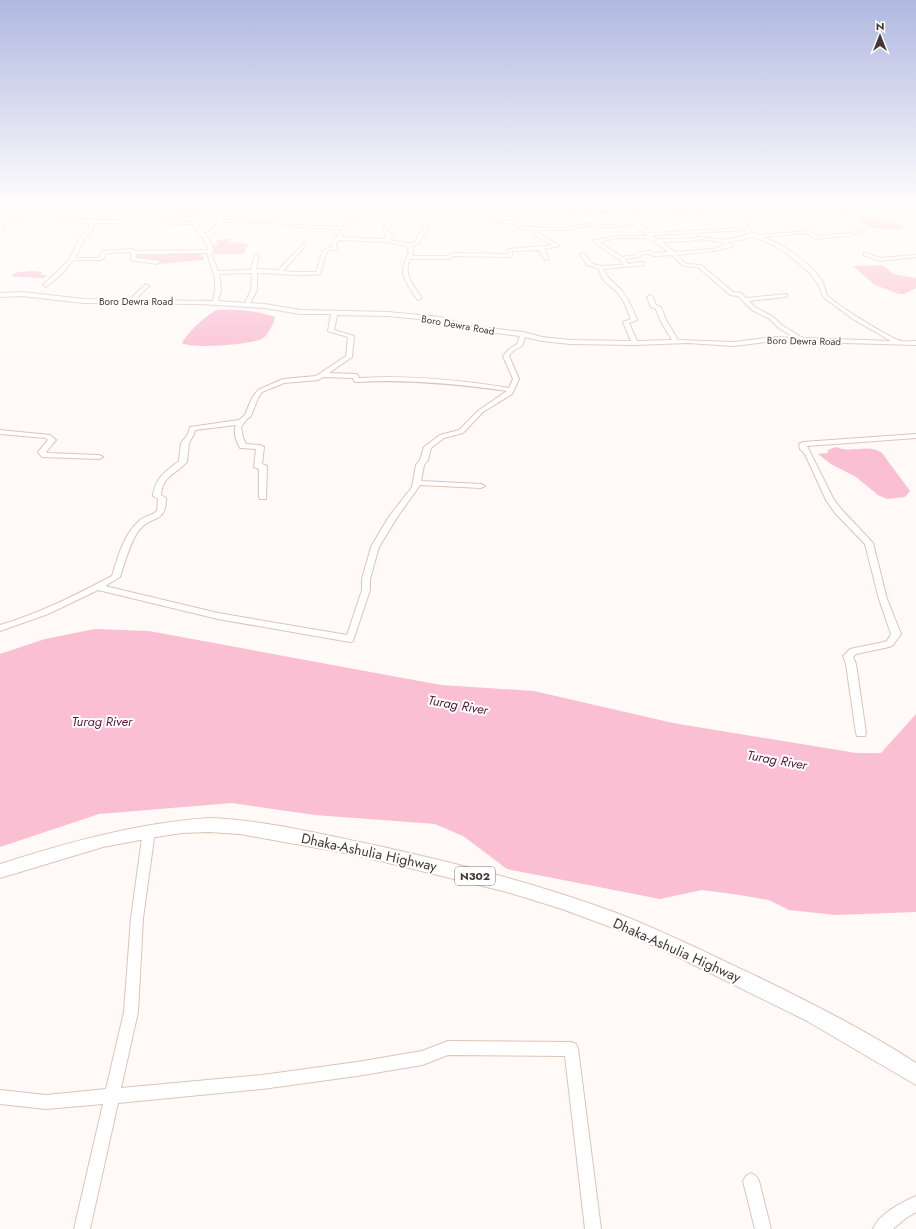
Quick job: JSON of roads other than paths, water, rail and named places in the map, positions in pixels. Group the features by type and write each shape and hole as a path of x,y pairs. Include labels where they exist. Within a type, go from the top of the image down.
{"highway":[{"name":"Dhaka-Ashulia Highway","path":"0,871 89,844 177,826 213,825 324,841 472,875 589,911 644,933 794,1004 884,1053 916,1075"}],"street":[{"path":"46,286 70,262"},
{"path":"213,262 217,273 219,294 215,303"},
{"path":"247,304 254,290 256,262"},
{"path":"279,272 288,262"},
{"path":"217,273 254,271 294,274 318,272 321,262"},
{"path":"404,262 404,273 419,298"},
{"path":"588,262 590,265 616,267 642,264"},
{"path":"624,262 626,266"},
{"path":"682,262 685,265 699,266 732,294 739,294 754,309 770,317 781,327 802,340"},
{"path":"802,262 821,284 825,296 855,318 899,343"},
{"path":"598,266 606,280 618,291 630,309 634,320 626,322 635,343"},
{"path":"131,301 146,286"},
{"name":"Boro Dewra Road","path":"0,295 22,294 84,301 247,304 300,312 334,314 388,314 432,318 464,327 523,334 535,336 542,340 555,341 734,344 773,339 916,343"},
{"path":"744,300 785,295"},
{"path":"650,297 654,307 658,307 663,320 676,342"},
{"path":"263,497 263,466 258,467 260,447 243,446 238,427 248,416 255,398 264,389 283,381 318,378 349,357 352,336 331,332 334,314"},
{"path":"97,587 218,616 350,639 366,590 366,579 375,547 392,518 409,497 417,483 420,465 424,460 425,452 432,442 442,436 461,432 481,411 510,393 516,379 506,356 511,350 520,345 523,334"},
{"path":"322,375 356,376 356,380 388,378 480,384 511,390"},
{"path":"0,628 12,625 74,599 116,577 132,534 144,520 158,516 161,511 162,498 157,496 159,483 162,478 183,462 185,443 191,434 192,428 241,422"},
{"path":"0,432 48,436 52,440 42,452 44,455 99,458"},
{"path":"861,733 851,664 848,656 853,651 886,645 890,643 896,634 883,599 869,543 838,511 830,500 808,453 804,449 803,444 916,436"},
{"path":"417,483 481,486"},
{"path":"82,1229 131,1012 137,918 149,831"},
{"path":"0,1097 46,1102 262,1082 357,1069 422,1058 448,1048 571,1049 593,1229"},
{"path":"751,1181 763,1229"},
{"path":"881,1229 900,1212 916,1204"}],"water":[{"path":"158,262 178,262 160,264"},
{"path":"882,265 894,274 916,278 916,288 904,294 899,294 875,285 853,266"},
{"path":"19,272 42,272 40,275 47,275 44,278 14,277 12,274"},
{"path":"217,310 246,310 275,317 267,334 263,338 248,343 197,346 182,343 188,334 198,324"},
{"path":"836,447 842,449 877,450 882,453 910,491 905,497 887,499 878,495 856,477 831,464 818,454 828,453 828,450"},
{"name":"Turag River","path":"95,629 149,631 441,685 534,691 673,723 856,753 881,753 916,714 916,912 836,915 789,910 769,900 702,890 660,899 507,869 463,836 435,824 315,815 232,803 99,814 0,847 0,654 45,639"}]}
